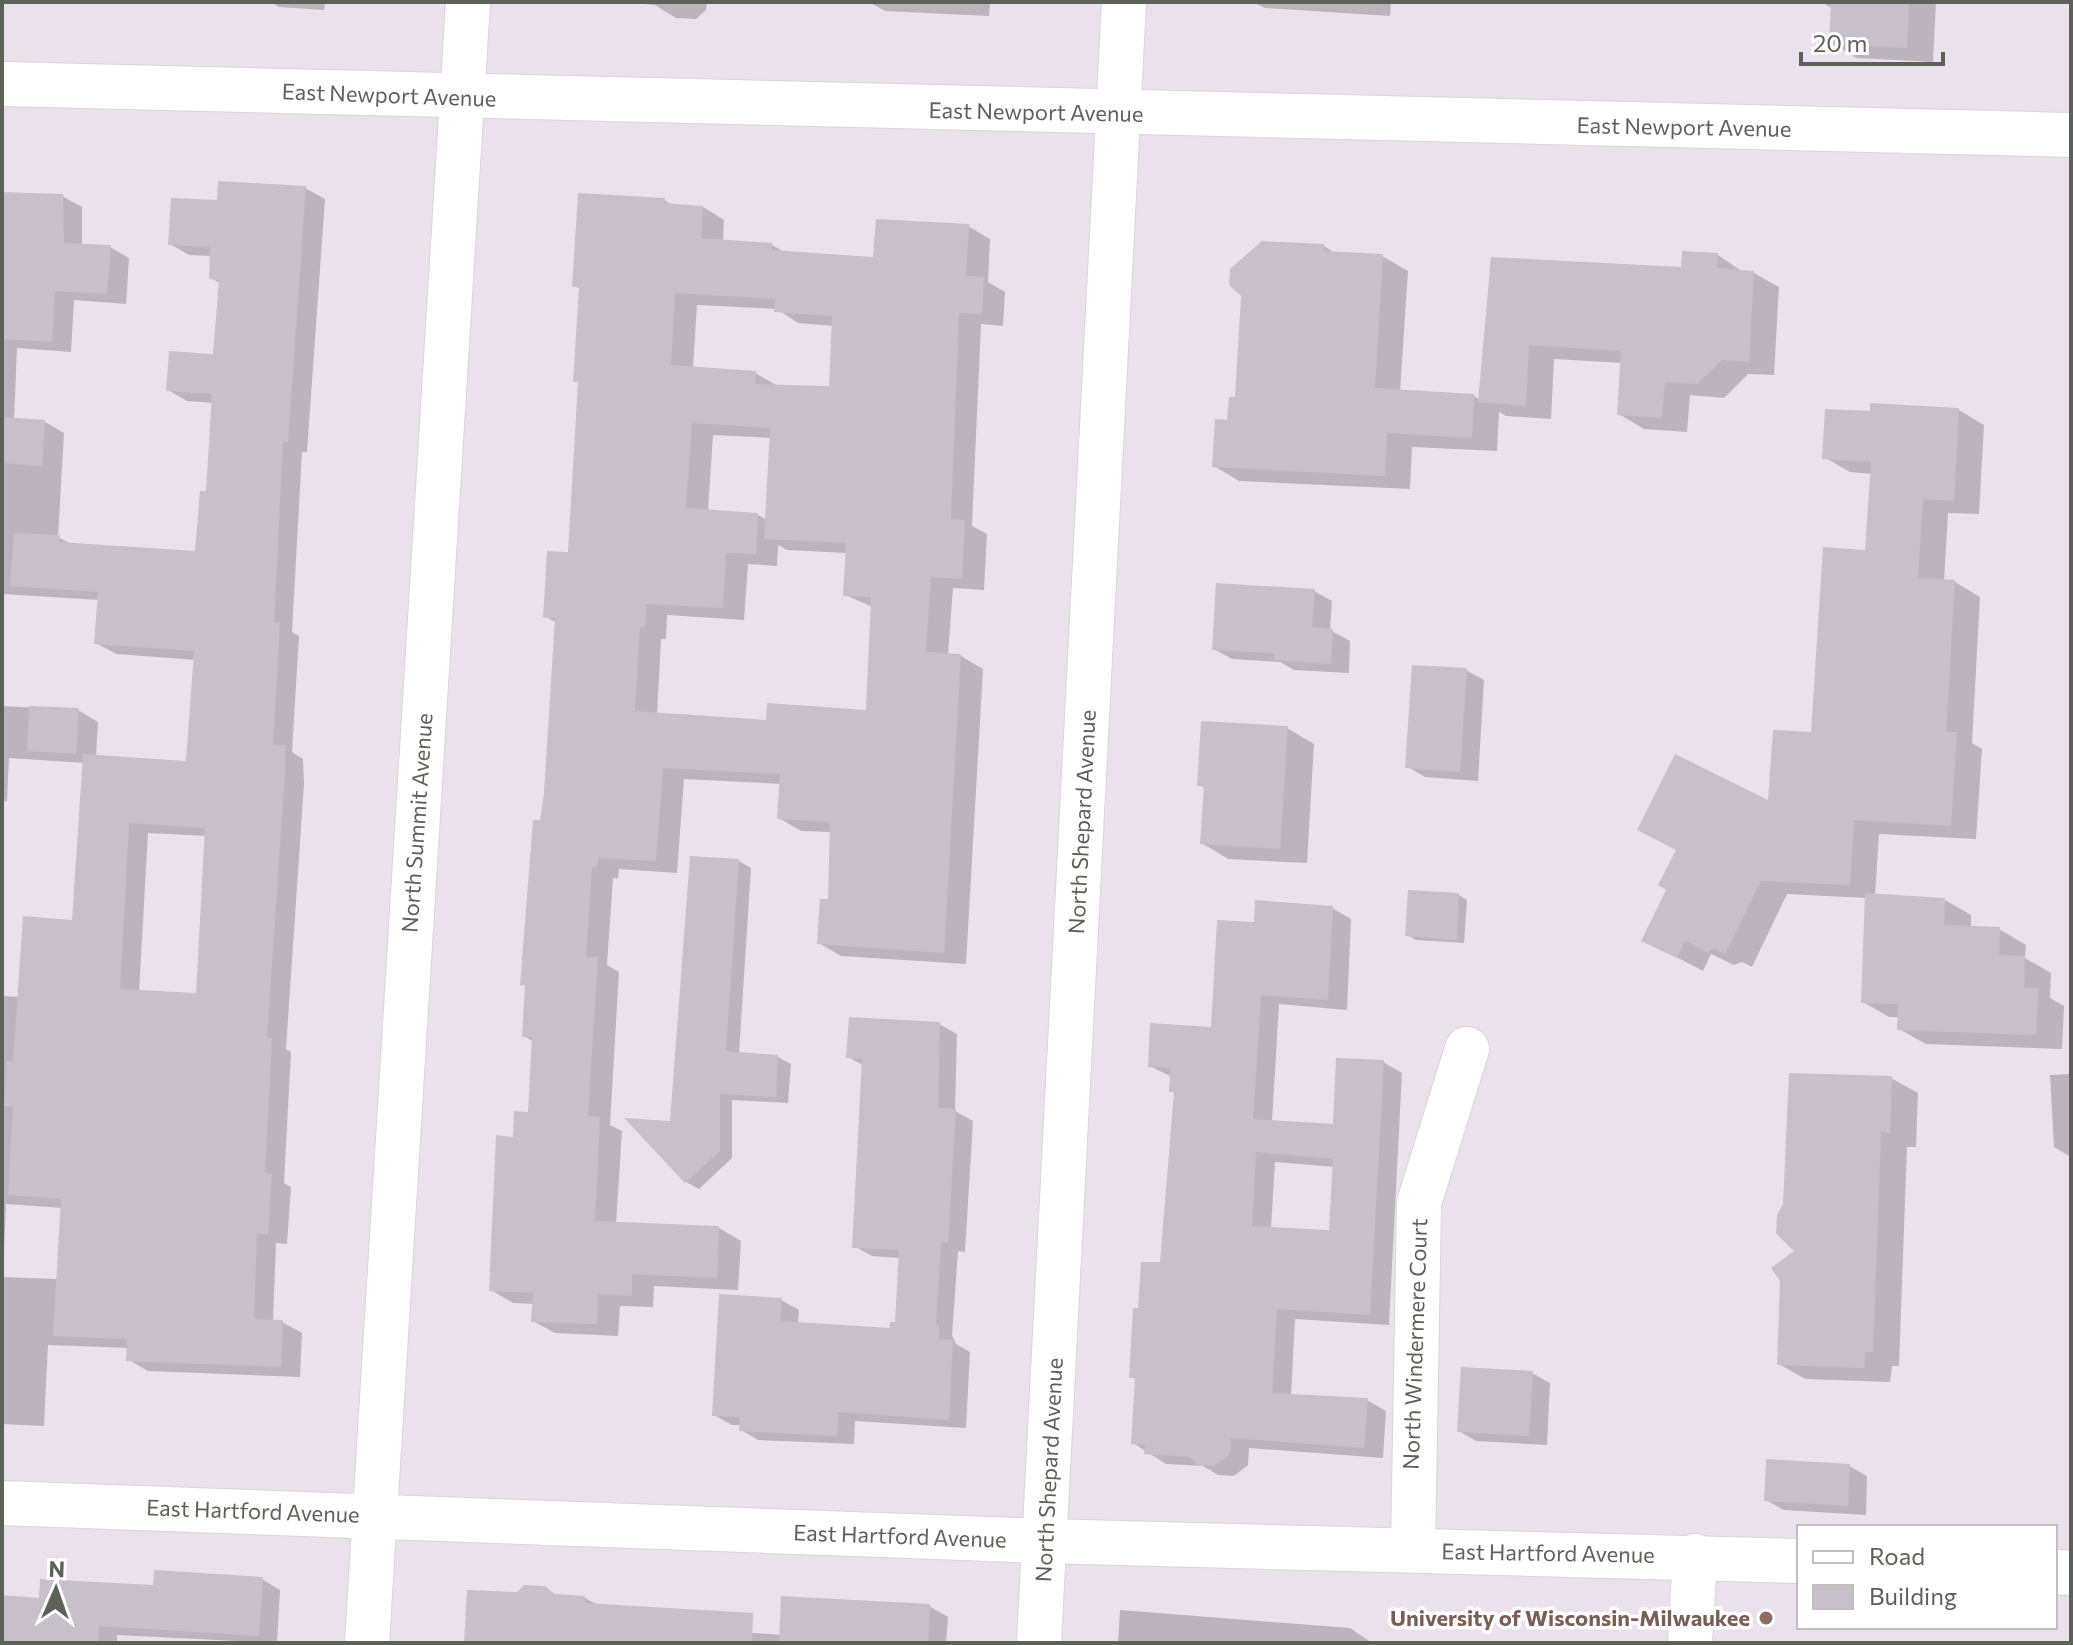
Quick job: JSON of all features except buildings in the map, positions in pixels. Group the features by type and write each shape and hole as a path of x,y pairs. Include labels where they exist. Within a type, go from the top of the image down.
{"street":[{"name":"North Summit Avenue","path":"367,1643 468,2"},
{"name":"North Shepard Avenue","path":"1039,1643 1124,2"},
{"name":"East Newport Avenue","path":"2,84 462,98 2071,135"},
{"name":"North Windermere Court","path":"1413,1550 1419,1203 1467,1049"},
{"name":"East Hartford Avenue","path":"2,1503 1045,1541 1797,1561"},
{"path":"1690,1643 1695,1556"}],"place":[{"name":"University of Wisconsin-Milwaukee","path":"1766,1618"}]}
